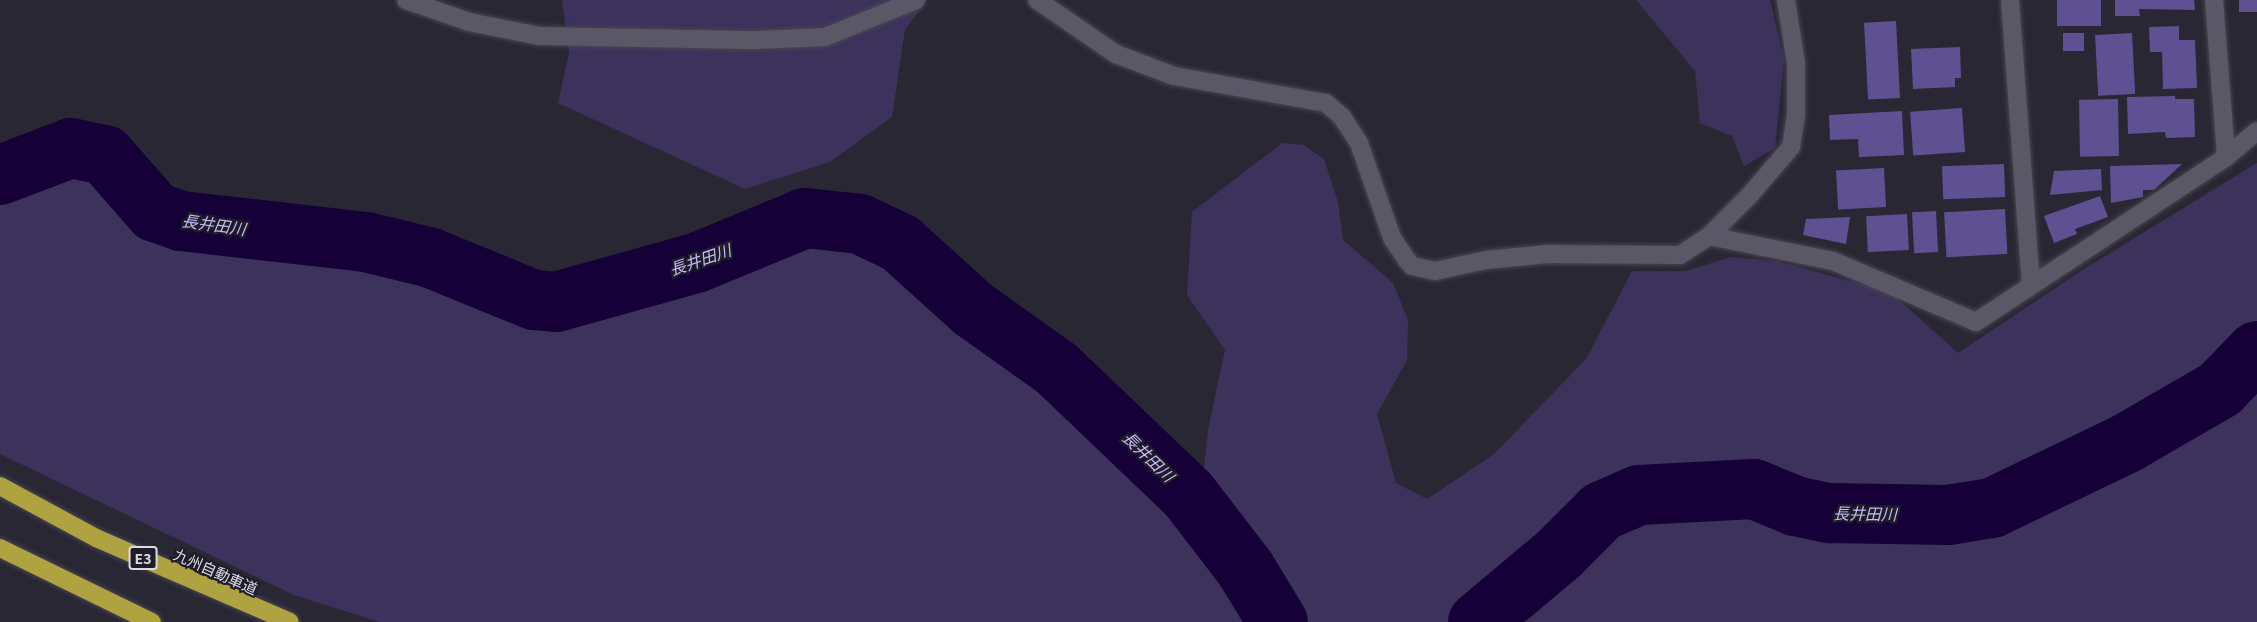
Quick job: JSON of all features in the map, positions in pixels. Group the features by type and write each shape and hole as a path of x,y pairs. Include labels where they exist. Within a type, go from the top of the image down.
{"highway":[{"name":"九州自動車道","path":"0,486 96,538 290,622"},
{"path":"0,548 152,622"}],"street":[{"path":"406,0 469,22 539,36 757,40 825,37 916,0"},
{"path":"1037,0 1116,54 1174,76 1317,100 1335,109 1359,143 1392,238 1406,259 1420,269 1436,271 1486,260 1548,254 1680,255 1709,236 1749,196 1791,147 1796,63 1785,0"},
{"path":"2010,0 2031,284"},
{"path":"2214,0 2226,157"},
{"path":"1709,236 1833,261 1976,322 2226,157 2257,130"}],"shaded area":[{"path":"562,0 927,0 905,30 892,117 830,162 745,189 558,103 569,53"},
{"path":"1636,0 1770,0 1784,59 1775,148 1744,166 1732,136 1700,123 1695,71"},
{"path":"1282,143 1304,145 1324,159 1338,202 1343,240 1393,283 1408,320 1407,360 1377,414 1396,483 1427,499 1494,454 1586,359 1632,271 1686,271 1731,257 1776,261 1890,292 1958,353 2079,272 2257,163 2257,622 380,622 294,595 0,454 0,186 50,161 77,158 101,166 141,217 179,232 328,249 412,265 518,310 564,310 715,266 769,238 843,233 882,252 951,302 1054,401 1198,526 1208,430 1225,350 1187,295 1192,212"}],"building":[{"path":"2057,0 2101,0 2101,26 2057,26"},
{"path":"2115,0 2194,0 2195,10 2139,9 2140,16 2115,16"},
{"path":"2239,0 2257,0 2257,12 2239,12"},
{"path":"1896,21 1900,98 1868,100 1864,23"},
{"path":"2179,26 2179,40 2195,40 2197,88 2163,89 2162,52 2150,52 2149,27"},
{"path":"2063,33 2084,33 2084,51 2063,51"},
{"path":"2132,33 2135,94 2098,96 2095,35"},
{"path":"1960,47 1961,78 1955,78 1955,87 1913,89 1911,49"},
{"path":"2175,96 2175,99 2194,99 2195,137 2166,138 2165,132 2128,134 2127,97"},
{"path":"2118,99 2119,156 2080,157 2079,100"},
{"path":"1962,108 1965,152 1913,156 1910,112"},
{"path":"1902,111 1904,155 1859,157 1858,139 1830,140 1829,115"},
{"path":"2004,164 2005,197 1943,199 1942,166"},
{"path":"2182,164 2154,190 2143,190 2143,197 2111,203 2110,166"},
{"path":"1884,168 1886,207 1838,209 1836,171"},
{"path":"2101,169 2102,190 2050,195 2054,171"},
{"path":"2100,196 2108,217 2075,229 2077,234 2054,243 2044,216"},
{"path":"2005,209 2007,254 1946,257 1944,212"},
{"path":"1936,211 1938,252 1914,253 1912,212"},
{"path":"1907,214 1909,250 1868,252 1866,216"},
{"path":"1850,217 1846,244 1803,235 1806,219"}],"waterway":[{"name":"長井田川","path":"0,175 71,148 105,155 155,212 181,221 366,242 431,258 534,300 556,302 696,263 805,218 860,224 900,243 973,309 1057,369 1188,494 1245,568 1278,622"},
{"name":"長井田川","path":"1478,622 1559,554 1602,511 1639,495 1754,489 1795,506 1829,513 1948,515 1992,508 2127,443 2220,389 2257,351"}]}
